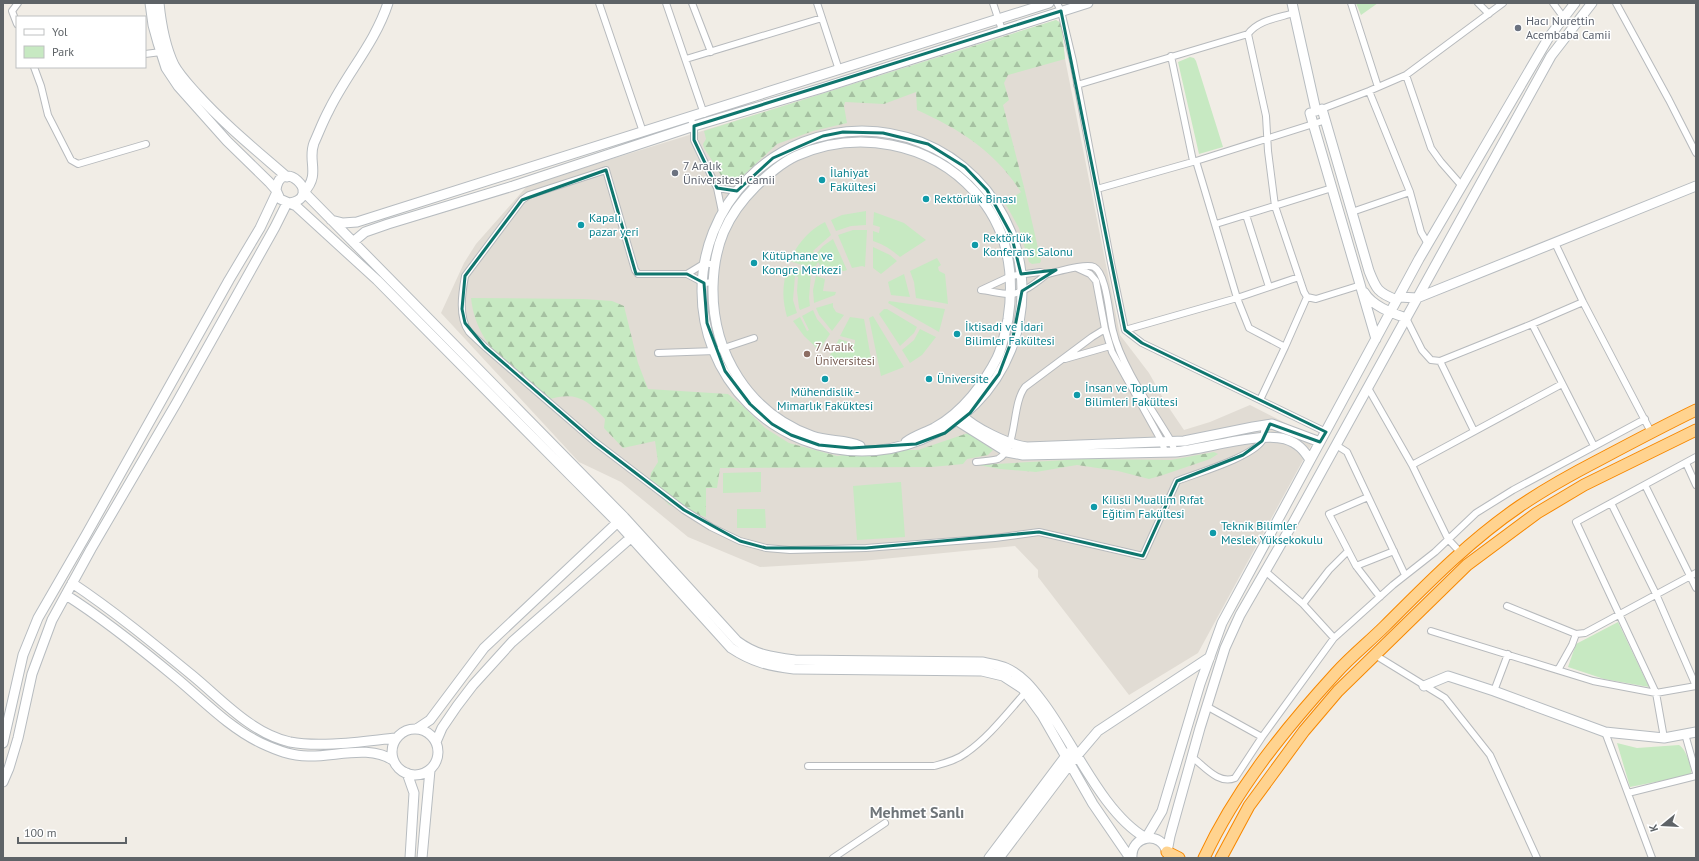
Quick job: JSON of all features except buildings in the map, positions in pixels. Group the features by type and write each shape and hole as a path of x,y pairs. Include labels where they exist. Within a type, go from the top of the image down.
{"highway":[{"path":"1198,858 1213,839 1247,783 1267,754 1332,678 1471,542 1534,496 1651,432 1696,410"},
{"path":"1221,858 1249,806 1289,750 1338,690 1467,565 1537,513 1584,485 1696,430"},
{"path":"1204,858 1213,839"},
{"path":"1169,856 1179,858"}],"street":[{"path":"16,21 12,11 18,3"},
{"path":"150,3 153,25 166,68 178,86 227,141 276,192 280,200 288,203 377,280 621,520"},
{"path":"158,3 161,23 174,65 184,80 211,110 287,177"},
{"path":"3,782 18,738 32,674 52,620 288,203 300,198 303,192 311,185 313,175 313,146 329,109 382,22 388,3"},
{"path":"599,3 643,132"},
{"path":"666,3 704,114"},
{"path":"692,3 711,52"},
{"path":"817,3 839,70"},
{"path":"993,3 1002,30"},
{"path":"331,220 343,223 357,222 643,132 692,122 704,114 1049,3"},
{"path":"353,242 365,232 512,186 692,122 1002,30 1059,7 1088,3"},
{"path":"1292,3 1316,111 1314,124 1376,339"},
{"path":"1352,3 1378,87"},
{"path":"1478,3 1489,14"},
{"path":"1316,111 1406,75 1503,3"},
{"path":"1553,3 1564,18"},
{"path":"1131,858 1136,844 1146,838 1162,811 1210,657 1222,624 1428,244 1549,37 1575,3"},
{"path":"1169,856 1192,757 1225,648 1240,615 1552,56 1592,3"},
{"path":"1616,3 1696,153"},
{"path":"1059,7 1077,85 1125,330 1142,343 1326,432"},
{"path":"1077,85 1248,34 1253,27 1260,23 1294,13"},
{"path":"686,60 822,18"},
{"path":"1248,34 1266,116 1275,206 1307,297 1260,400"},
{"path":"146,54 161,52"},
{"path":"1171,56 1195,161 1216,224 1237,298 1249,328 1285,347"},
{"path":"34,68 41,86 48,115 71,160 78,164 146,144"},
{"path":"1406,75 1431,148 1462,186"},
{"path":"1369,91 1410,192 1421,232 1428,244"},
{"path":"1316,111 1326,120 1369,271 1376,288 1384,295 1398,298 1417,298 1696,186"},
{"path":"1097,189 1195,161 1326,120"},
{"path":"692,122 694,140 717,188 722,212"},
{"path":"863,131 903,136 928,144 965,167 987,190 1008,225 1015,244 1021,274 1022,291 1013,337 1004,364 988,391 962,421 945,433 925,442 916,444 906,442 852,448 831,448 791,435 772,424 743,397 731,380 707,323 704,303 704,283 705,263 709,244 722,212 737,191 750,178 760,168 786,151 814,139 833,134 863,131"},
{"path":"720,351 714,306 714,265 720,240 726,224 737,207 757,186 781,165 796,157 832,145 871,142 912,151 944,166 976,192 988,209 1002,236 1009,257 1011,294 1005,333 997,357 979,387 955,413 933,429 912,437 906,442"},
{"path":"714,282 704,283 687,274 638,274 635,270 606,170 529,195 522,200 465,276 462,290 462,310 469,331 485,348 595,442 684,510 711,527 746,543 766,548 790,550 866,548 995,538 1039,532 1143,556 1176,480 1243,455 1255,448 1263,438 1265,425"},
{"path":"3,743 21,662 38,618 229,280 260,228 280,180 291,176 298,180 303,192 621,520 731,648 745,657 768,666 794,668 982,671 1003,676 1025,693 1042,715 1093,804 1131,858"},
{"path":"750,178 757,186"},
{"path":"717,188 737,191"},
{"path":"1216,224 1332,188"},
{"path":"1352,212 1410,192"},
{"path":"1246,215 1269,287"},
{"path":"1555,243 1583,302 1651,432"},
{"path":"687,274 705,263 714,265"},
{"path":"1046,274 1040,280 1022,291 1011,294 981,290 1011,276 1021,274 1040,272 1046,274 1089,266 1095,268 1099,272 1105,288 1110,317 1119,352 1166,442 1165,452"},
{"path":"1077,268 1090,274 1096,281 1110,346 1116,360 1166,442 1175,452"},
{"path":"1125,330 1237,298 1299,277"},
{"path":"1307,297 1316,299 1361,285"},
{"path":"1361,285 1367,297 1390,313 1406,318 1422,350 1430,360 1440,361 1583,302"},
{"path":"1532,324 1594,446"},
{"path":"976,462 998,458 1007,452 1016,408 1021,392 1025,387 1092,337 1106,329"},
{"path":"658,353 720,351 754,338"},
{"path":"1062,360 1110,346"},
{"path":"1440,361 1474,431"},
{"path":"1412,465 1562,384"},
{"path":"1368,388 1412,465 1448,539 1460,552"},
{"path":"955,413 962,421 1007,452 1023,455 1175,452 1263,438 1285,439 1303,449 1310,460"},
{"path":"1192,757 1219,779 1228,781 1236,778 1262,737 1334,638 1380,597 1435,552 1476,513 1513,490 1645,418"},
{"path":"962,421 1017,446 1027,447 1184,441 1272,424 1320,442"},
{"path":"1336,444 1347,452 1405,575"},
{"path":"1664,738 1656,693 1576,522 1696,457"},
{"path":"1686,463 1696,485"},
{"path":"1645,485 1693,575 1696,588"},
{"path":"1368,496 1329,514 1356,566 1380,597"},
{"path":"1431,632 1508,654 1593,681 1656,693 1696,686 1656,594 1611,503"},
{"path":"394,761 392,749 396,738 406,730 418,728 430,720 484,648 621,520"},
{"path":"436,742 442,728 456,706 512,642 634,535"},
{"path":"634,535 737,641 749,650 770,657 795,660 983,662 1007,668 1028,683 1049,710 1112,808 1137,833 1146,838 1155,838 1161,841 1169,856"},
{"path":"1303,604 1329,570 1348,551"},
{"path":"1356,566 1394,551"},
{"path":"1264,571 1303,604 1334,638"},
{"path":"1508,606 1576,634 1585,633 1693,575"},
{"path":"72,583 138,632 231,709 268,734 283,740 307,744 396,738"},
{"path":"66,595 115,629 225,720 262,743 280,751 297,755 315,756 373,753 382,754 394,761 401,770 407,773 419,775 430,770"},
{"path":"1558,670 1572,646 1576,634"},
{"path":"1494,691 1508,654"},
{"path":"1375,655 1445,698 1490,755 1537,858"},
{"path":"989,858 1075,751 1098,731 1210,657"},
{"path":"1424,686 1448,676 1494,691 1605,732 1664,738 1696,732"},
{"path":"808,766 934,766 954,760 966,754 983,740 1025,693"},
{"path":"1208,707 1262,737"},
{"path":"418,728 429,733 436,742 438,748 437,760 430,770 422,858"},
{"path":"1605,732 1652,858"},
{"path":"1685,734 1696,773"},
{"path":"999,858 1068,760"},
{"path":"407,773 414,793 410,858"},
{"path":"1628,793 1696,776"},
{"path":"833,858 885,823"}],"highlighted area":[{"path":"1061,11 1125,330 1142,343 1326,432 1320,442 1270,424 1262,441 1243,455 1177,481 1143,556 1039,532 866,548 766,548 740,541 684,510 595,442 485,347 465,323 462,309 465,276 522,200 606,170 636,274 687,274 704,283 707,323 725,371 750,404 772,424 791,435 819,445 851,448 916,444 945,433 970,413 999,374 1013,337 1022,291 1056,270 1021,274 1011,234 987,190 965,167 928,144 883,133 843,132 823,136 773,158 737,191 717,188 694,140 694,126"}],"shaded area":[{"name":"7 Aralık Üniversitesi","path":"1056,20 1061,23 1065,59 1120,335 1149,373 1167,405 1184,430 1210,422 1250,405 1315,438 1198,653 1129,695 1038,577 1038,570 1015,546 862,561 760,567 688,537 621,482 579,462 441,313 464,263 476,244 528,185"}],"green space":[{"path":"1356,3 1378,3 1361,15"},
{"path":"1056,20 1061,23 1065,59 1008,75 1004,83 1009,100 1003,105 1024,187 1019,189 998,163 974,142 947,125 917,110 916,92 884,104 845,102 844,106 847,123 813,131 777,144 737,181 729,182 724,179 704,148 703,144 706,139 704,131"},
{"path":"1190,57 1194,58 1196,61 1223,147 1199,154 1178,62"},
{"path":"1024,187 1041,261 1040,263 1032,264 1029,262 1019,228 1005,203 1021,192 1019,189"},
{"path":"866,211 866,225 851,226 836,231 831,220 842,215"},
{"path":"874,212 904,223 926,240 900,257 888,248 873,241 873,231 879,233 880,227 873,225"},
{"path":"825,222 831,235 813,251 816,254 823,246 833,239 847,270 834,271 827,274 818,269 820,265 818,262 814,269 790,261 804,238 819,225"},
{"path":"853,230 867,230 865,267 862,266 852,268 838,235"},
{"path":"873,247 890,255 897,261 881,274 873,268"},
{"path":"937,258 941,265 938,267 939,271 945,274 948,304 916,298 914,282 910,271"},
{"path":"788,266 811,274 809,298 810,306 800,310 799,308 797,291 798,277 795,276 793,300 797,313 787,317 783,292"},
{"path":"904,274 910,297 891,295 888,282"},
{"path":"816,276 825,279 823,291 836,292 835,295 814,303 813,290"},
{"path":"471,298 584,299 612,301 624,306 638,363 648,389 728,394 744,407 765,428 789,443 837,456 879,450 918,450 968,433 993,450 988,455 967,459 963,464 932,467 720,468 717,488 706,488 706,517 669,505 649,484 651,473 658,462 655,441 623,448 604,428 605,419 586,401 579,398 565,396 546,400 509,368 488,344 480,330 474,315"},
{"path":"889,301 945,309 939,332 888,303"},
{"path":"833,303 833,307 836,312 844,315 832,331 819,315 816,308"},
{"path":"884,309 887,309 917,327 914,333 900,346 879,314"},
{"path":"813,310 817,319 830,334 819,350 804,336 793,321 800,317 807,331 809,330 802,316"},
{"path":"873,316 904,367 881,376 869,318"},
{"path":"850,317 864,319 872,364 870,367 850,365 829,357 839,339 855,344 855,340 840,336"},
{"path":"920,329 936,337 922,355 910,363 902,350 914,340"},
{"path":"1214,452 1218,454 1210,459 1149,479 1118,471 1077,465 1036,472 1000,469 978,465 1085,459 1171,460"},
{"path":"761,472 761,492 723,493 723,473"},
{"path":"901,482 905,537 857,540 853,486"},
{"path":"737,509 765,509 766,528 737,528"},
{"path":"1618,622 1649,687 1604,679 1568,667 1576,644"},
{"path":"1617,743 1637,748 1679,745 1682,747 1688,758 1691,768 1691,775 1630,787"}],"place":[{"name":"Hacı Nurettin Acembaba Camii","path":"1518,28"},
{"name":"7 Aralık Üniversitesi Camii","path":"675,173"},
{"name":"İlahiyat Fakültesi","path":"822,180"},
{"name":"Rektörlük Binası","path":"926,199"},
{"name":"Kapalı pazar yeri","path":"581,225"},
{"name":"Rektörlük Konferans Salonu","path":"975,245"},
{"name":"Kütüphane ve Kongre Merkezi","path":"754,263"},
{"name":"İktisadi ve İdari Bilimler Fakültesi","path":"957,334"},
{"name":"7 Aralık Üniversitesi","path":"807,354"},
{"name":"Mühendislik - Mimarlık Faküktesi","path":"825,379"},
{"name":"Üniversite","path":"929,379"},
{"name":"İnsan ve Toplum Bilimleri Fakültesi","path":"1077,395"},
{"name":"Kilisli Muallim Rıfat Eğitim Fakültesi","path":"1094,507"},
{"name":"Teknik Bilimler Meslek Yüksekokulu","path":"1213,533"}],"district":[{"name":"Mehmet Sanlı","path":"917,812"}]}
